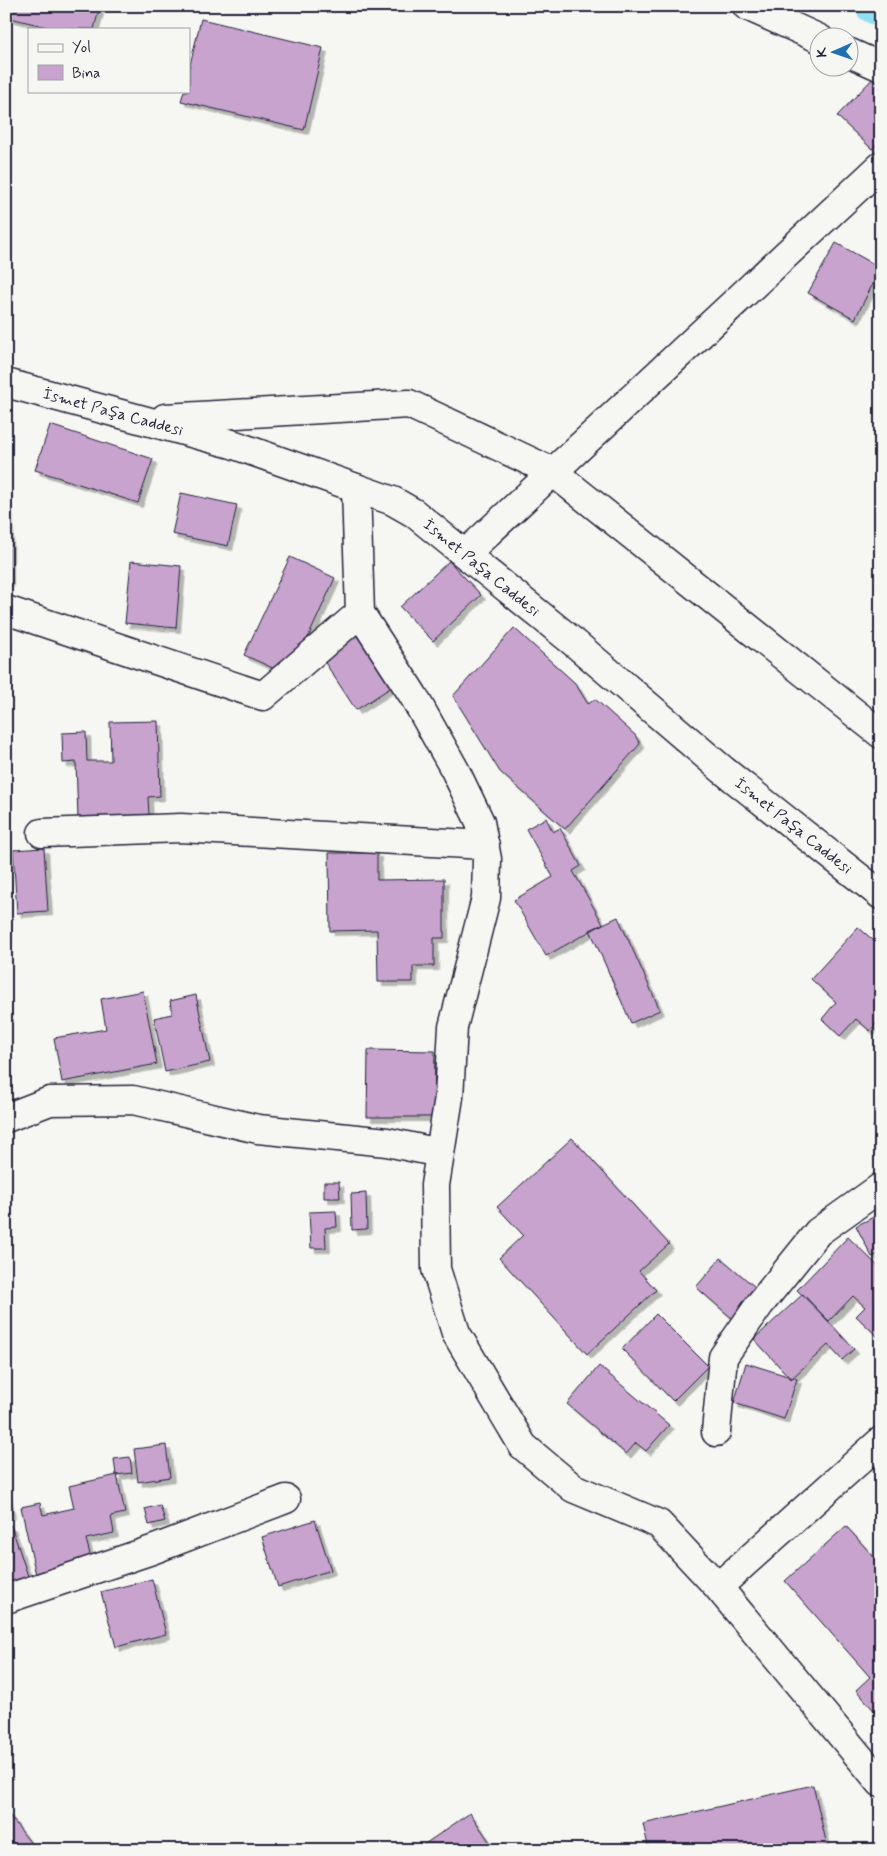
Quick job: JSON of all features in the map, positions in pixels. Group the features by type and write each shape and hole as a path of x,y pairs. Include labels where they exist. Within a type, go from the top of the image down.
{"street":[{"path":"748,6 810,34"},
{"path":"860,58 881,67"},
{"path":"465,554 881,166"},
{"name":"İsmet Paşa Caddesi","path":"6,383 232,444 393,501 414,513 577,645 723,770 881,895"},
{"path":"141,420 409,404 553,472 881,734"},
{"path":"356,488 360,613 413,695 455,770 480,822 487,859 486,898 453,1027 449,1096 434,1185 436,1269 456,1333 523,1446 572,1488 659,1524 718,1587 881,1783"},
{"path":"6,610 263,696 360,613"},
{"path":"42,833 181,828 485,845"},
{"path":"6,1118 50,1101 133,1100 258,1129 387,1142 440,1152"},
{"path":"716,1432 723,1356 760,1304 818,1232 881,1187"},
{"path":"718,1587 881,1441"},
{"path":"6,1599 152,1550 286,1499"}],"building":[{"path":"6,6 100,6 94,28 51,28 6,17"},
{"path":"201,19 323,48 304,130 181,101 184,92 190,92 190,65"},
{"path":"876,75 881,79 881,140 872,149 837,116"},
{"path":"836,243 881,268 855,319 808,293"},
{"path":"50,425 153,459 138,503 35,470"},
{"path":"181,493 237,505 228,546 172,534"},
{"path":"6,511 9,511 9,583 6,583"},
{"path":"290,557 335,578 301,653 277,670 244,655"},
{"path":"131,561 181,566 176,628 125,623"},
{"path":"449,561 481,595 433,641 400,607"},
{"path":"514,628 575,683 588,704 595,699 635,735 640,744 565,829 500,772 453,696"},
{"path":"364,631 398,683 356,710 322,658"},
{"path":"158,721 160,796 148,797 149,816 78,818 76,762 63,763 62,733 86,732 87,761 111,761 110,722"},
{"path":"546,818 553,832 560,828 581,866 573,871 603,924 546,956 514,900 553,877 526,829"},
{"path":"44,848 48,911 17,913 13,850"},
{"path":"329,853 377,853 377,880 444,879 444,938 434,938 434,966 413,966 413,982 378,982 377,930 330,931"},
{"path":"618,917 660,1010 631,1023 590,930"},
{"path":"858,927 881,947 881,1018 870,1031 856,1019 840,1036 822,1019 836,1002 811,979"},
{"path":"143,991 157,1064 62,1082 54,1038 106,1029 101,999"},
{"path":"196,995 210,1062 165,1072 154,1018 172,1014 170,1001"},
{"path":"368,1050 435,1051 434,1117 367,1117"},
{"path":"881,1122 881,1144 873,1126"},
{"path":"572,1138 669,1244 639,1271 656,1290 587,1354 499,1258 523,1235 497,1207"},
{"path":"324,1182 339,1182 340,1198 324,1198"},
{"path":"366,1193 367,1229 352,1230 351,1194"},
{"path":"336,1211 337,1227 325,1228 326,1248 311,1248 309,1212"},
{"path":"881,1213 881,1253 872,1257 856,1226"},
{"path":"848,1237 881,1269 881,1337 879,1338 856,1316 865,1307 853,1296 829,1321 797,1290"},
{"path":"721,1258 768,1298 743,1328 696,1287"},
{"path":"803,1294 854,1349 842,1360 828,1345 791,1379 754,1339"},
{"path":"656,1314 708,1366 673,1401 622,1349"},
{"path":"746,1363 797,1379 784,1419 734,1403"},
{"path":"599,1366 669,1425 646,1451 636,1443 626,1454 567,1404"},
{"path":"166,1445 170,1477 138,1482 134,1449"},
{"path":"130,1457 132,1473 116,1475 114,1459"},
{"path":"117,1475 125,1513 111,1516 114,1533 86,1539 92,1562 36,1575 21,1507 40,1503 43,1515 74,1508 69,1486"},
{"path":"6,1486 11,1514 6,1515"},
{"path":"160,1505 165,1521 149,1525 145,1509"},
{"path":"315,1520 331,1570 278,1587 262,1537"},
{"path":"11,1525 31,1585 6,1593 6,1527"},
{"path":"846,1526 881,1565 881,1711 877,1714 856,1690 870,1677 785,1581"},
{"path":"152,1579 166,1634 116,1647 101,1592"},
{"path":"813,1785 828,1850 649,1850 643,1824"},
{"path":"6,1811 36,1850 6,1850"},
{"path":"470,1813 495,1850 416,1850"}],"waterway":[{"path":"872,6 881,10"}]}
